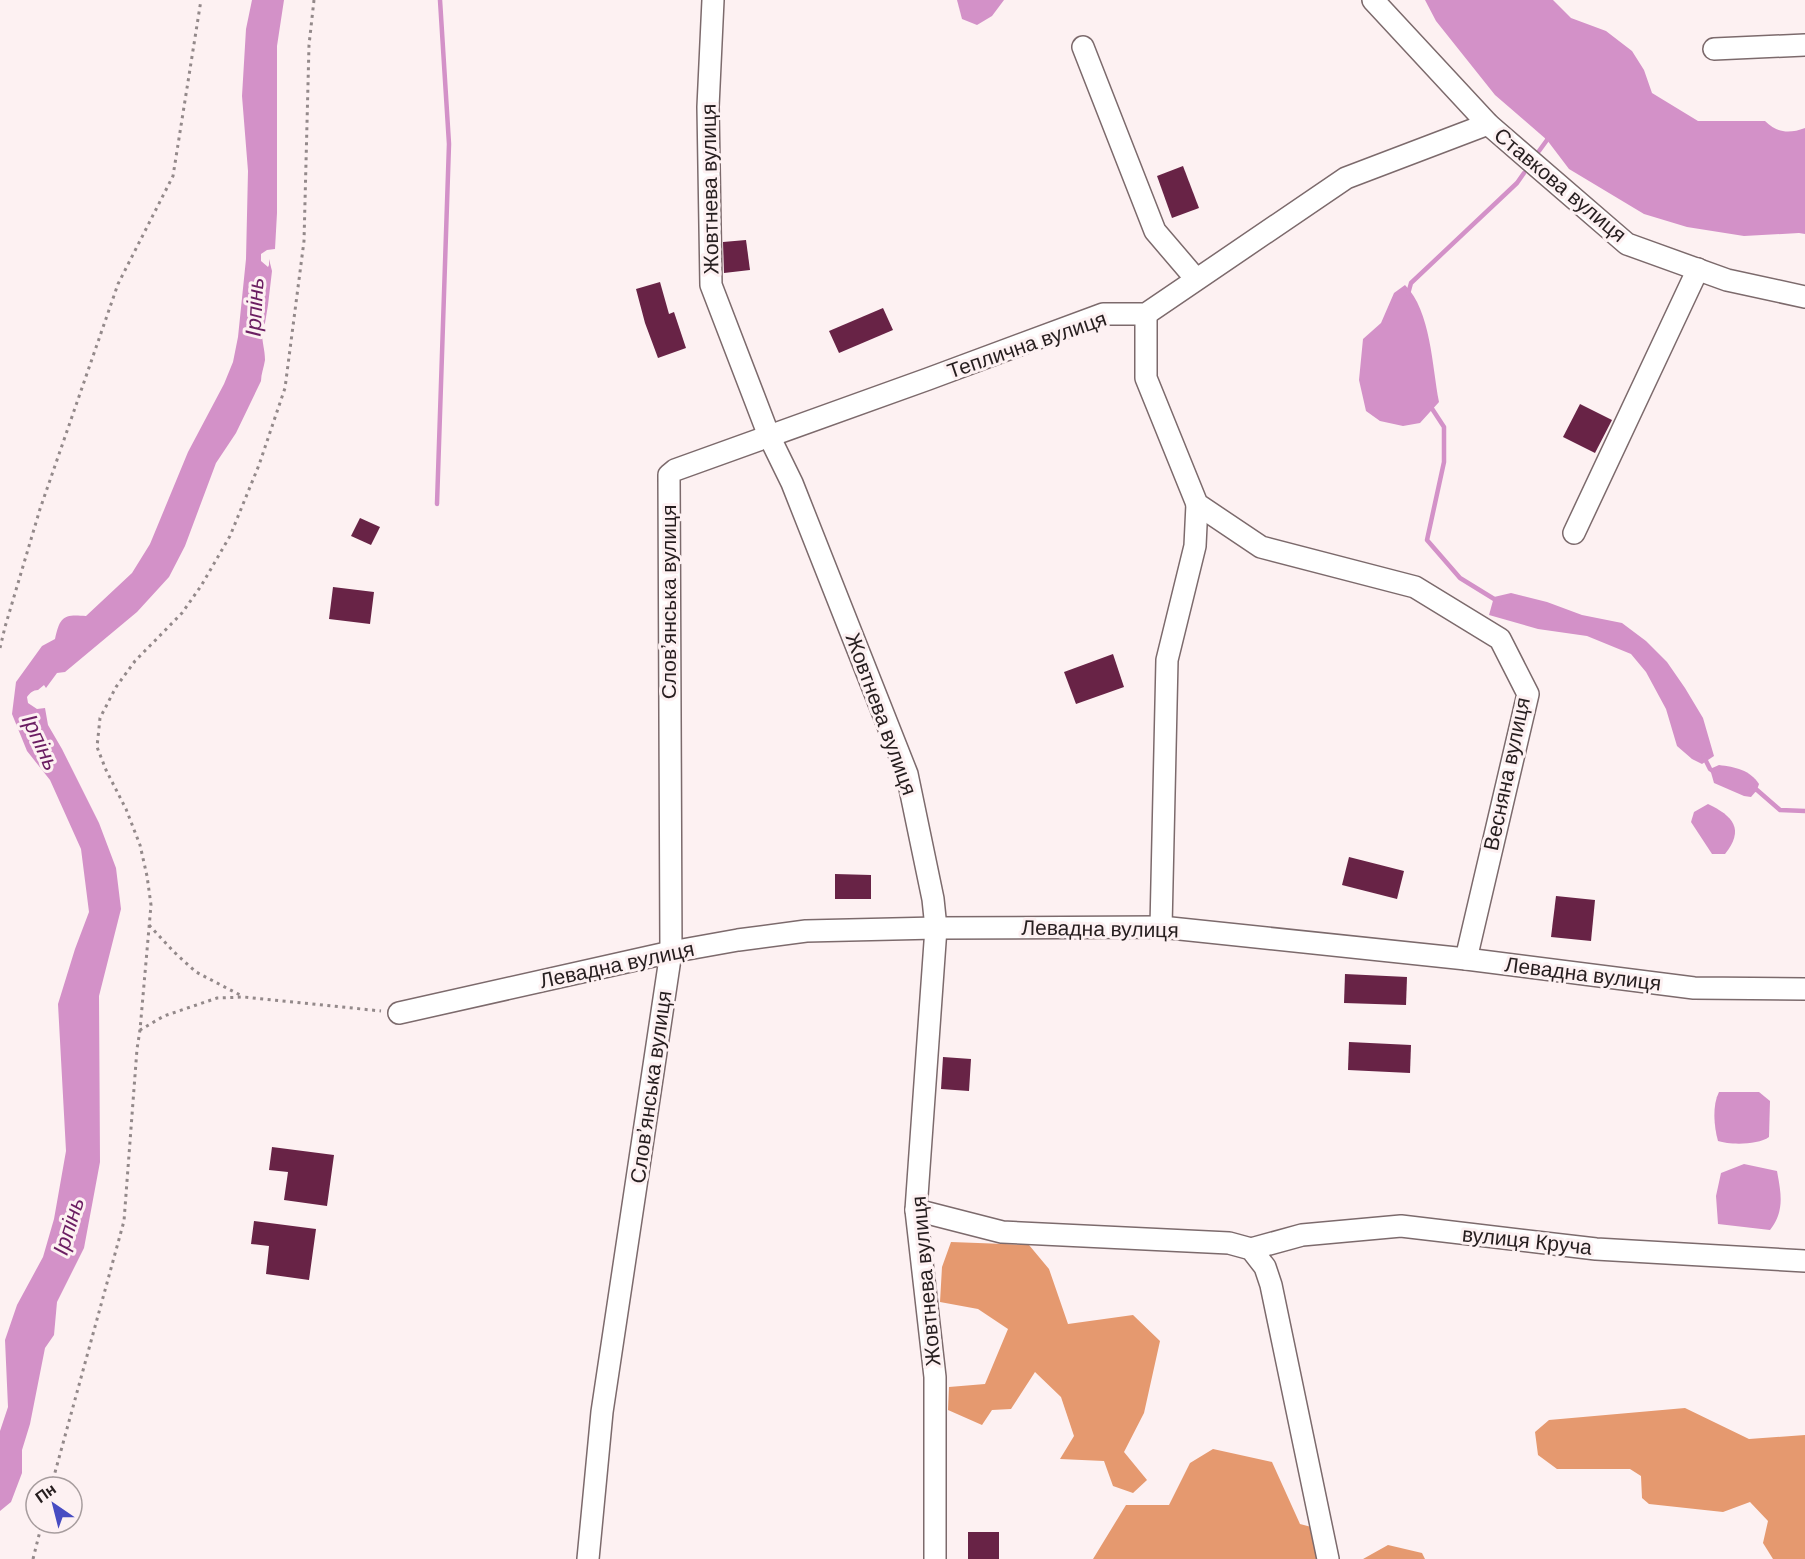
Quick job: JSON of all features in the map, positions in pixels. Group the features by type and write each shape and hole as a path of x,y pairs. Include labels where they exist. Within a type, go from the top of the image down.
{"street":[{"name":"Жовтнева вулиця","path":"712,0 708,107 711,285 769,436 792,483 907,774 933,899 936,928 916,1210 935,1377 935,1559"},
{"name":"Ставкова вулиця","path":"1373,0 1488,124 1627,244 1727,280 1805,297"},
{"path":"1714,49 1805,45"},
{"path":"1083,47 1155,231 1196,279"},
{"path":"1161,927 1167,660 1195,546 1197,504 1146,378 1146,314 1346,178 1488,124"},
{"path":"1574,533 1698,269"},
{"name":"Теплична вулиця","path":"675,470 1103,314 1146,314"},
{"name":"Словʼянська вулиця","path":"588,1559 602,1412 671,952 668,483 669,475 675,470"},
{"name":"Весняна вулиця","path":"1197,504 1261,547 1415,587 1500,639 1528,693 1466,959"},
{"name":"Левадна вулиця","path":"399,1013 671,952 738,940 806,931 936,928 1161,927 1466,959 1694,988 1805,989"},
{"name":"вулиця Круча","path":"916,1210 1002,1232 1229,1243 1251,1249 1302,1234 1401,1226 1596,1249 1805,1262"},
{"path":"1251,1249 1265,1267 1271,1285 1328,1559"}],"path":[{"path":"0,648 40,509 118,284 173,176 201,0"},
{"path":"54,1475 124,1221 151,905 140,845 98,747 100,718 116,687 135,661 182,613 201,586 230,536 259,465 285,388 304,241 309,45 314,0"},
{"path":"149,925 196,972 244,997"},
{"path":"140,1030 164,1016 217,998 244,997 399,1013"},
{"path":"33,1559 39,1535"}],"shaded area":[{"path":"951,1242 1029,1245 1049,1269 1068,1324 1133,1315 1160,1341 1144,1413 1124,1452 1147,1480 1133,1493 1113,1486 1104,1461 1060,1459 1074,1436 1061,1397 1035,1372 1011,1409 992,1410 982,1425 948,1410 949,1387 985,1384 1008,1329 978,1309 940,1302 942,1267"},
{"path":"1685,1408 1749,1439 1805,1435 1805,1559 1773,1559 1763,1543 1768,1521 1750,1502 1723,1512 1649,1504 1642,1498 1641,1476 1630,1469 1557,1469 1538,1455 1535,1432 1549,1420"},
{"path":"1213,1449 1272,1462 1300,1524 1319,1529 1330,1559 1093,1559 1126,1505 1169,1505 1190,1463"},
{"path":"1388,1545 1422,1553 1425,1559 1363,1559"}],"water":[{"name":"Ірпінь","path":"252,0 284,0 277,46 275,249 261,254 261,261 268,267 269,259 272,271 265,323 260,331 265,360 261,381 236,433 216,463 185,546 169,577 137,612 65,672 57,673 46,688 44,685 27,697 28,703 37,709 45,708 48,725 99,823 116,868 121,909 99,996 100,1162 84,1248 57,1302 54,1335 45,1348 30,1424 22,1450 22,1473 11,1502 0,1511 0,1431 8,1407 5,1340 17,1305 43,1257 54,1219 66,1151 58,1004 89,912 81,849 50,780 27,751 12,714 16,682 42,646 55,639 59,625 64,618 86,616 132,573 150,544 188,452 233,362 238,337 246,259 248,171 242,96 246,29"},
{"path":"957,0 1004,0 992,16 977,25 962,19"},
{"path":"1425,0 1553,0 1571,18 1606,31 1632,51 1644,70 1652,93 1698,121 1765,121 1774,128 1788,132 1805,128 1805,234 1744,236 1687,227 1644,214 1569,169 1547,140 1495,95 1436,21"},
{"path":"1405,285 1414,296 1425,324 1439,402 1420,423 1403,426 1380,421 1366,411 1359,380 1363,339 1381,323 1394,293"},
{"path":"1511,593 1547,602 1582,615 1622,623 1646,641 1667,662 1703,718 1714,756 1702,764 1677,746 1666,709 1646,672 1631,654 1587,636 1538,629 1489,615 1494,597"},
{"path":"1719,765 1747,772 1759,784 1757,790 1751,797 1744,796 1714,783 1710,769"},
{"path":"1708,804 1724,813 1733,824 1734,837 1725,854 1712,854 1691,822 1694,812"},
{"path":"1719,1092 1759,1092 1770,1101 1769,1137 1758,1142 1744,1144 1718,1141 1714,1116"},
{"path":"1744,1164 1777,1171 1780,1209 1770,1230 1718,1224 1716,1196 1721,1173"}],"building":[{"path":"1183,166 1199,208 1172,218 1157,176"},
{"path":"746,240 750,270 724,273 723,242"},
{"path":"660,282 669,314 674,312 686,348 658,358 636,289"},
{"path":"883,308 893,330 839,353 829,331"},
{"path":"1580,404 1612,420 1595,453 1563,437"},
{"path":"360,518 380,527 371,545 351,536"},
{"path":"333,587 374,592 370,624 329,619"},
{"path":"1113,654 1124,687 1076,704 1064,672"},
{"path":"1349,857 1404,871 1397,899 1342,885"},
{"path":"835,874 871,875 871,899 835,899"},
{"path":"1556,896 1595,900 1591,941 1551,937"},
{"path":"1345,974 1407,977 1406,1005 1344,1003"},
{"path":"1349,1042 1411,1045 1410,1073 1348,1070"},
{"path":"943,1057 971,1059 969,1091 941,1089"},
{"path":"272,1147 334,1155 327,1206 284,1200 288,1172 269,1170"},
{"path":"254,1221 316,1229 309,1280 266,1274 269,1246 251,1244"},
{"path":"968,1532 999,1532 999,1559 968,1559"}],"waterway":[{"path":"437,504 449,144 440,0"},
{"path":"1539,151 1548,135"},
{"path":"1408,294 1411,283 1517,183 1524,173"},
{"path":"1429,404 1444,427 1444,462 1427,540 1460,578 1499,602"},
{"path":"1704,757 1714,772"},
{"path":"1752,789 1757,790 1780,810 1805,811"}]}
